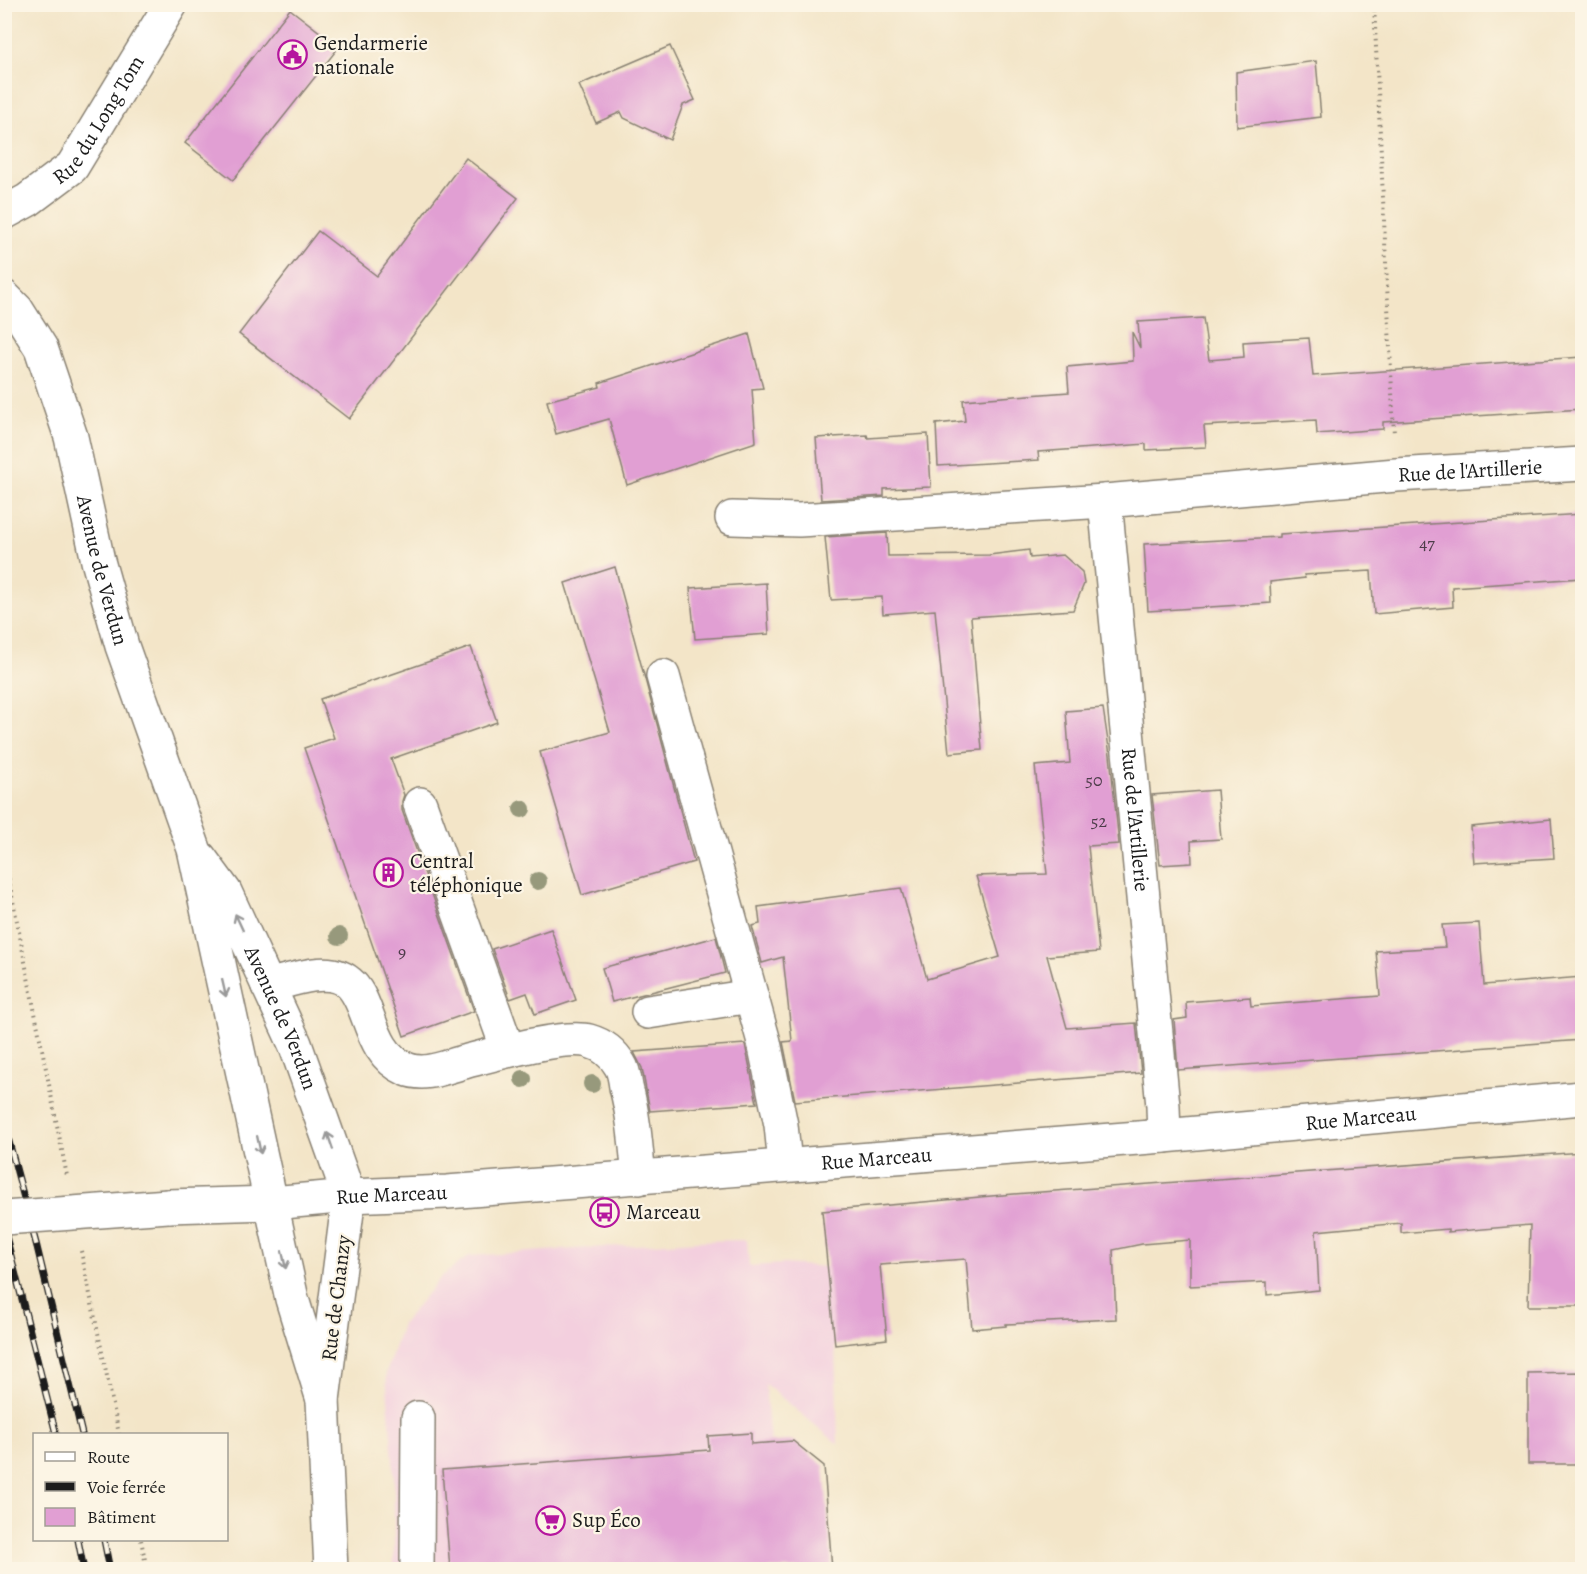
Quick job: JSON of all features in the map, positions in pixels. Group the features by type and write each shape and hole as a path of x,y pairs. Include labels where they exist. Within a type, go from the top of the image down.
{"main road":[{"name":"Rue du Long Tom","path":"4,213 28,200 72,167 171,4"},
{"name":"Avenue de Verdun","path":"4,297 17,310 41,348 71,437 98,561 122,646 194,849 272,1203"},
{"name":"Rue de l'Artillerie","path":"732,518 799,520 1105,501 1396,475 1582,464"},
{"name":"Rue de l'Artillerie","path":"1105,501 1162,1094 1164,1136"},
{"path":"663,676 764,1042 781,1125 785,1164"},
{"path":"420,804 508,1050"},
{"name":"Avenue de Verdun","path":"194,849 225,892 268,986 303,1066 349,1196"},
{"path":"268,986 315,974 339,976 348,981 356,989 378,1044 387,1056 407,1070 422,1074 508,1050 575,1040 587,1040 607,1048 621,1066 633,1112 639,1178"},
{"path":"648,1012 751,996"},
{"name":"Rue Marceau","path":"4,1218 168,1206 272,1203 349,1196 447,1192 639,1178 785,1164 1164,1136 1582,1098"},
{"name":"Rue de Chanzy","path":"331,1569 323,1400 349,1196"},
{"name":"Rue de Chanzy","path":"272,1203 292,1299 323,1400"},
{"path":"417,1569 418,1418"}],"path":[{"path":"1374,4 1396,475"},
{"path":"4,855 68,1181"},
{"path":"79,1239 119,1433"},
{"path":"141,1541 147,1569"}],"shaded area":[{"path":"747,1240 749,1266 785,1264 827,1267 835,1345 838,1444 765,1384 770,1442 793,1441 824,1466 832,1569 394,1569 394,1474 386,1373 402,1324 441,1277 469,1256 697,1241"}],"building":[{"path":"290,9 339,47 233,180 185,143"},
{"path":"670,46 695,100 683,105 670,140 624,118 621,112 596,123 579,85"},
{"path":"1316,61 1321,117 1237,127 1236,72"},
{"path":"466,158 518,198 349,419 239,334 318,231 377,276"},
{"path":"1203,318 1209,360 1244,357 1243,342 1309,338 1313,376 1582,357 1582,409 1383,422 1383,429 1317,434 1316,420 1204,426 1206,447 1146,450 1146,444 1038,452 1039,460 938,466 936,424 965,421 963,400 1069,392 1067,367 1133,361 1132,332 1140,348 1138,322"},
{"path":"749,334 763,388 752,389 756,442 627,485 609,419 556,434 547,401 600,387 599,383"},
{"path":"928,434 931,487 884,489 884,496 821,500 816,438 867,435 868,438"},
{"path":"1582,514 1582,578 1452,587 1453,607 1374,614 1371,571 1304,575 1305,578 1270,582 1271,603 1148,611 1144,544 1280,537 1280,534"},
{"path":"887,533 888,556 989,555 1029,550 1030,558 1063,555 1082,572 1084,584 1073,610 971,617 982,750 949,753 935,610 883,614 882,597 831,600 825,537"},
{"path":"615,567 694,862 582,895 540,752 610,732 565,583"},
{"path":"766,583 769,634 695,639 690,588"},
{"name":"Central téléphonique","path":"471,647 497,722 391,759 404,795 402,810 474,1011 404,1036 304,748 334,738 320,699"},
{"path":"1103,708 1119,844 1088,846 1099,952 1047,956 1067,1028 1136,1023 1141,1073 795,1101 783,1042 792,1041 783,957 762,963 752,926 760,924 758,907 901,888 927,979 1000,957 976,876 1047,874 1035,766 1070,763 1066,711"},
{"path":"1217,790 1221,839 1191,841 1192,863 1160,865 1152,795"},
{"path":"1551,819 1554,858 1474,863 1471,827"},
{"path":"1479,923 1484,985 1582,977 1582,1040 1178,1070 1174,1020 1187,1018 1186,1002 1250,997 1251,1006 1380,996 1376,951 1445,947 1442,925"},
{"path":"551,929 576,1000 535,1014 527,993 510,999 492,949"},
{"path":"716,937 725,973 612,1002 602,968"},
{"path":"745,1044 757,1103 650,1111 642,1068 634,1052"},
{"path":"1582,1152 1582,1306 1528,1306 1530,1225 1448,1232 1448,1229 1401,1233 1401,1223 1316,1231 1319,1290 1267,1295 1267,1282 1190,1286 1190,1240 1142,1244 1113,1250 1116,1319 1006,1324 1006,1326 972,1329 966,1259 880,1265 887,1339 835,1345 822,1211 1014,1194"},
{"path":"1582,1372 1582,1464 1528,1464 1528,1373"},
{"path":"751,1433 751,1444 793,1441 824,1466 832,1569 450,1569 442,1470 709,1450 708,1436"}],"railway":[{"path":"4,1123 37,1247 82,1433"},
{"path":"4,1228 56,1433"},
{"path":"78,1541 84,1570"},
{"path":"104,1541 110,1570"}],"place":[{"name":"Gendarmerie nationale","path":"293,55"},
{"name":"Central téléphonique","path":"389,873"},
{"name":"Marceau","path":"605,1212"},
{"name":"Sup Éco","path":"551,1520"}]}
